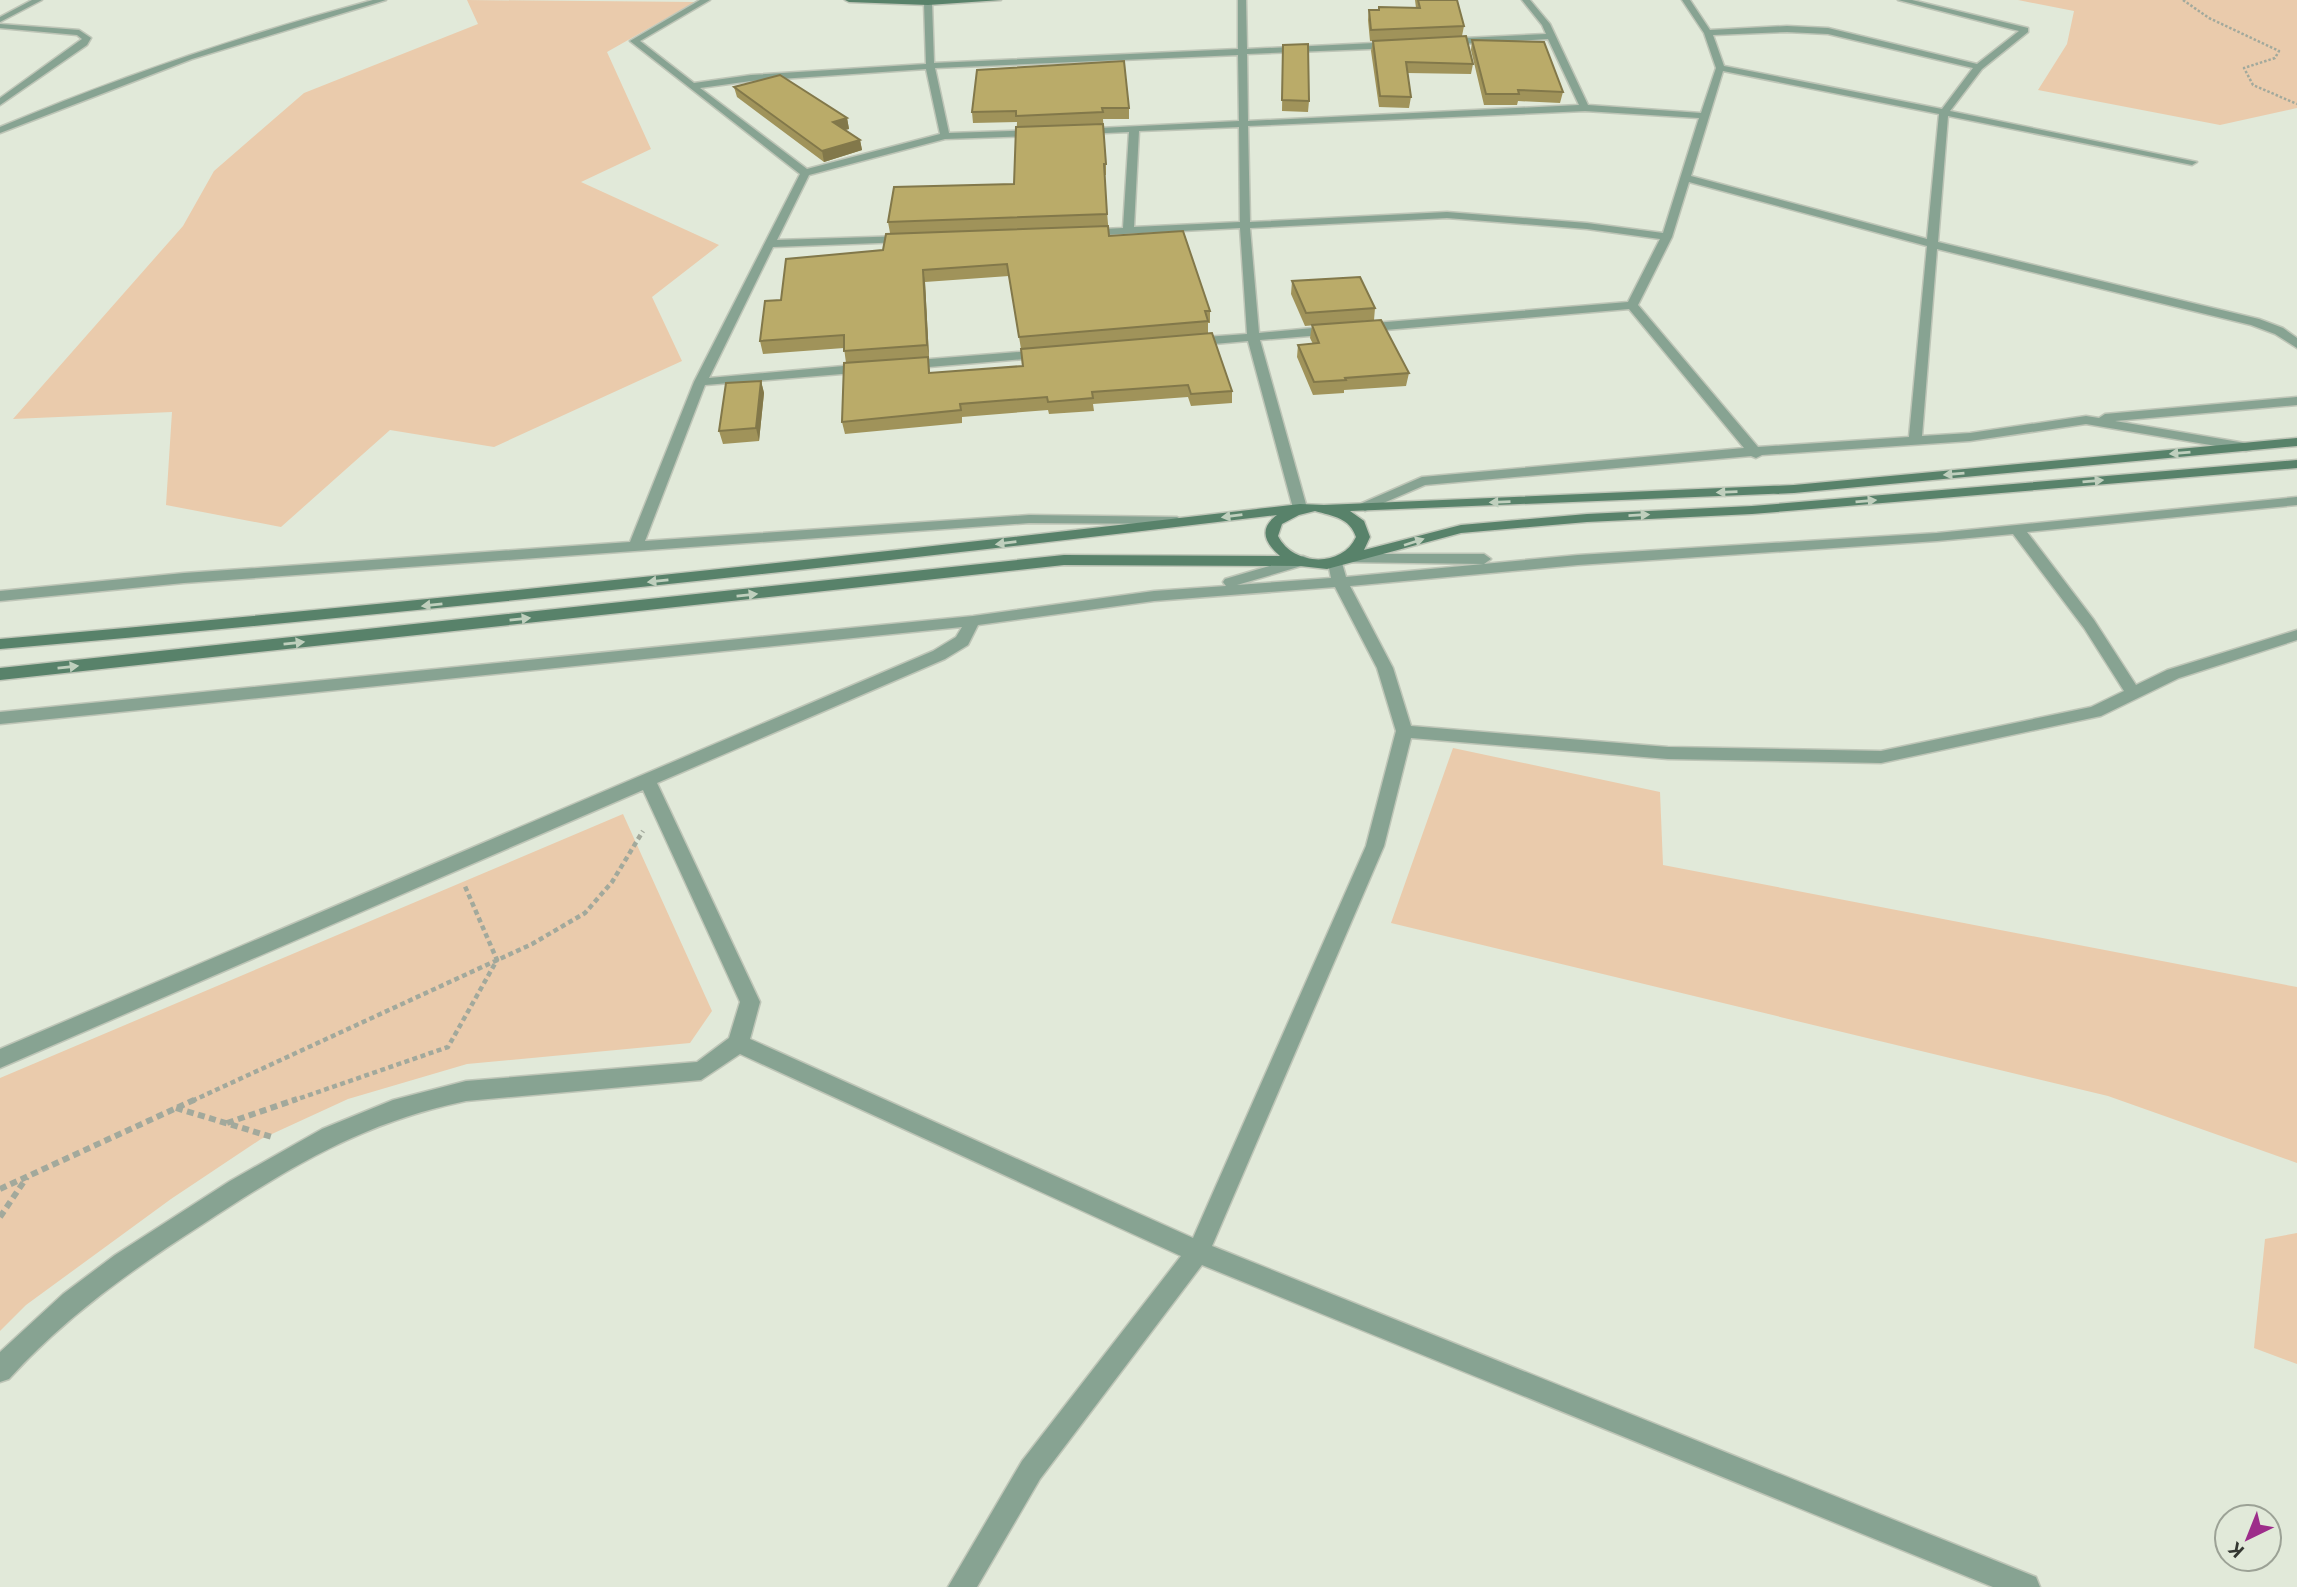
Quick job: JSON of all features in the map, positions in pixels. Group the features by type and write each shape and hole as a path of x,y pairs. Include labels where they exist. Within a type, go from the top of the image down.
{"street":[{"path":"0,20 38,0"},
{"path":"0,130 63,102 231,44 382,0"},
{"path":"706,0 634,41 805,173"},
{"path":"849,0 928,3 998,0"},
{"path":"1242,0 1245,227 1253,337 1300,508"},
{"path":"1525,0 1546,24 1585,108"},
{"path":"1632,305 1667,237 1720,68 1708,33 1686,0"},
{"path":"1902,0 2025,30 1979,68 1944,113 1915,441"},
{"path":"928,3 930,66 945,136"},
{"path":"0,26 79,33 87,38 0,102"},
{"path":"1708,33 1787,29 1835,32 1979,68"},
{"path":"1427,43 1550,36"},
{"path":"692,86 751,78 930,66 1401,45"},
{"path":"1720,68 2192,162"},
{"path":"1068,132 1585,108 1705,116"},
{"path":"1128,231 1134,129"},
{"path":"636,546 700,382 805,173 945,136 1054,132"},
{"path":"1686,178 1932,244 2255,321 2279,331 2297,344"},
{"path":"1073,233 1245,227 1447,215 1587,226 1667,237"},
{"path":"769,244 921,239"},
{"path":"1184,342 1632,305"},
{"path":"1632,305 1756,454"},
{"path":"893,366 1059,353"},
{"path":"700,382 880,367"},
{"path":"1365,507 1422,481 1692,456 1756,454 1970,436 2086,420 2297,401"},
{"path":"2086,420 2246,447"},
{"path":"0,645 358,613 891,557 1300,508 1794,489 2297,442"},
{"path":"1341,568 1461,529 1752,510 2297,464"},
{"path":"0,718 973,621 1341,568 1578,560 1937,537 2297,501"},
{"path":"1300,508 1277,520 1272,529 1272,539 1278,548 1303,561"},
{"path":"1329,508 1342,512 1361,527 1364,536 1363,545 1341,568"},
{"path":"0,596 184,578 1029,519 1184,522"},
{"path":"2017,529 2089,624 2133,693"},
{"path":"0,674 1065,560 1303,561 1341,568 1578,560"},
{"path":"1154,596 1240,580 1303,561"},
{"path":"962,1587 1031,1470 1198,1252 1376,846 1404,732 1385,668 1341,568"},
{"path":"0,1059 939,655 962,640 973,621"},
{"path":"1404,732 1668,753 1881,757 2095,712 2173,674 2297,635"},
{"path":"0,1370 46,1323 119,1265 306,1147 366,1117 432,1097 466,1091 701,1071 738,1042 750,1002 648,782"},
{"path":"738,1042 1198,1252 2026,1587"}],"path":[{"path":"2183,0 2209,18 2279,51 2275,58 2244,68 2253,85 2297,104"},
{"path":"0,1189 532,944 585,913 612,883 660,806"},
{"path":"456,864 497,960"},
{"path":"227,1123 448,1046 497,960"},
{"path":"176,1108 306,1147"},
{"path":"0,1217 28,1176"}],"shaded area":[{"path":"467,0 695,2 607,52 651,149 581,182 719,245 652,297 682,361 494,447 390,430 281,527 166,505 172,412 13,419 183,226 214,171 304,93 478,24"},
{"path":"2018,0 2297,0 2297,108 2220,125 2038,90 2067,44 2074,11"},
{"path":"1453,748 1660,792 1663,865 2297,987 2297,1163 2108,1096 1391,923"},
{"path":"623,814 712,1011 690,1043 467,1064 348,1099 261,1139 171,1199 26,1305 0,1331 0,1078"},
{"path":"2297,1233 2297,1364 2254,1348 2265,1239"}],"building":[{"path":"1418,0 1457,0 1464,26 1371,30 1369,10 1379,10 1379,7 1420,8"},
{"path":"1466,36 1473,64 1406,62 1411,97 1380,96 1373,41"},
{"path":"1472,40 1544,42 1563,92 1518,90 1519,94 1486,94"},
{"path":"1308,44 1309,101 1282,100 1283,45"},
{"path":"1124,61 1129,108 1102,108 1103,112 1016,116 1016,111 972,112 977,70"},
{"path":"780,75 847,118 833,122 860,140 822,151 734,87"},
{"path":"1103,124 1107,214 888,222 894,187 1014,184 1016,127"},
{"path":"1108,226 1109,236 1183,231 1210,311 1205,311 1208,321 1019,337 1007,264 923,270 927,345 844,351 844,335 760,341 765,301 781,300 786,259 883,250 886,234"},
{"path":"1360,277 1375,308 1306,313 1292,281"},
{"path":"1381,320 1409,373 1314,382 1298,345 1319,343 1312,325"},
{"path":"1212,333 1232,391 1191,394 1188,385 1092,392 1093,398 1048,402 1047,397 960,404 961,410 842,422 844,363 928,357 929,373 1023,366 1021,349"},
{"path":"761,381 756,428 719,431 726,383"}]}
